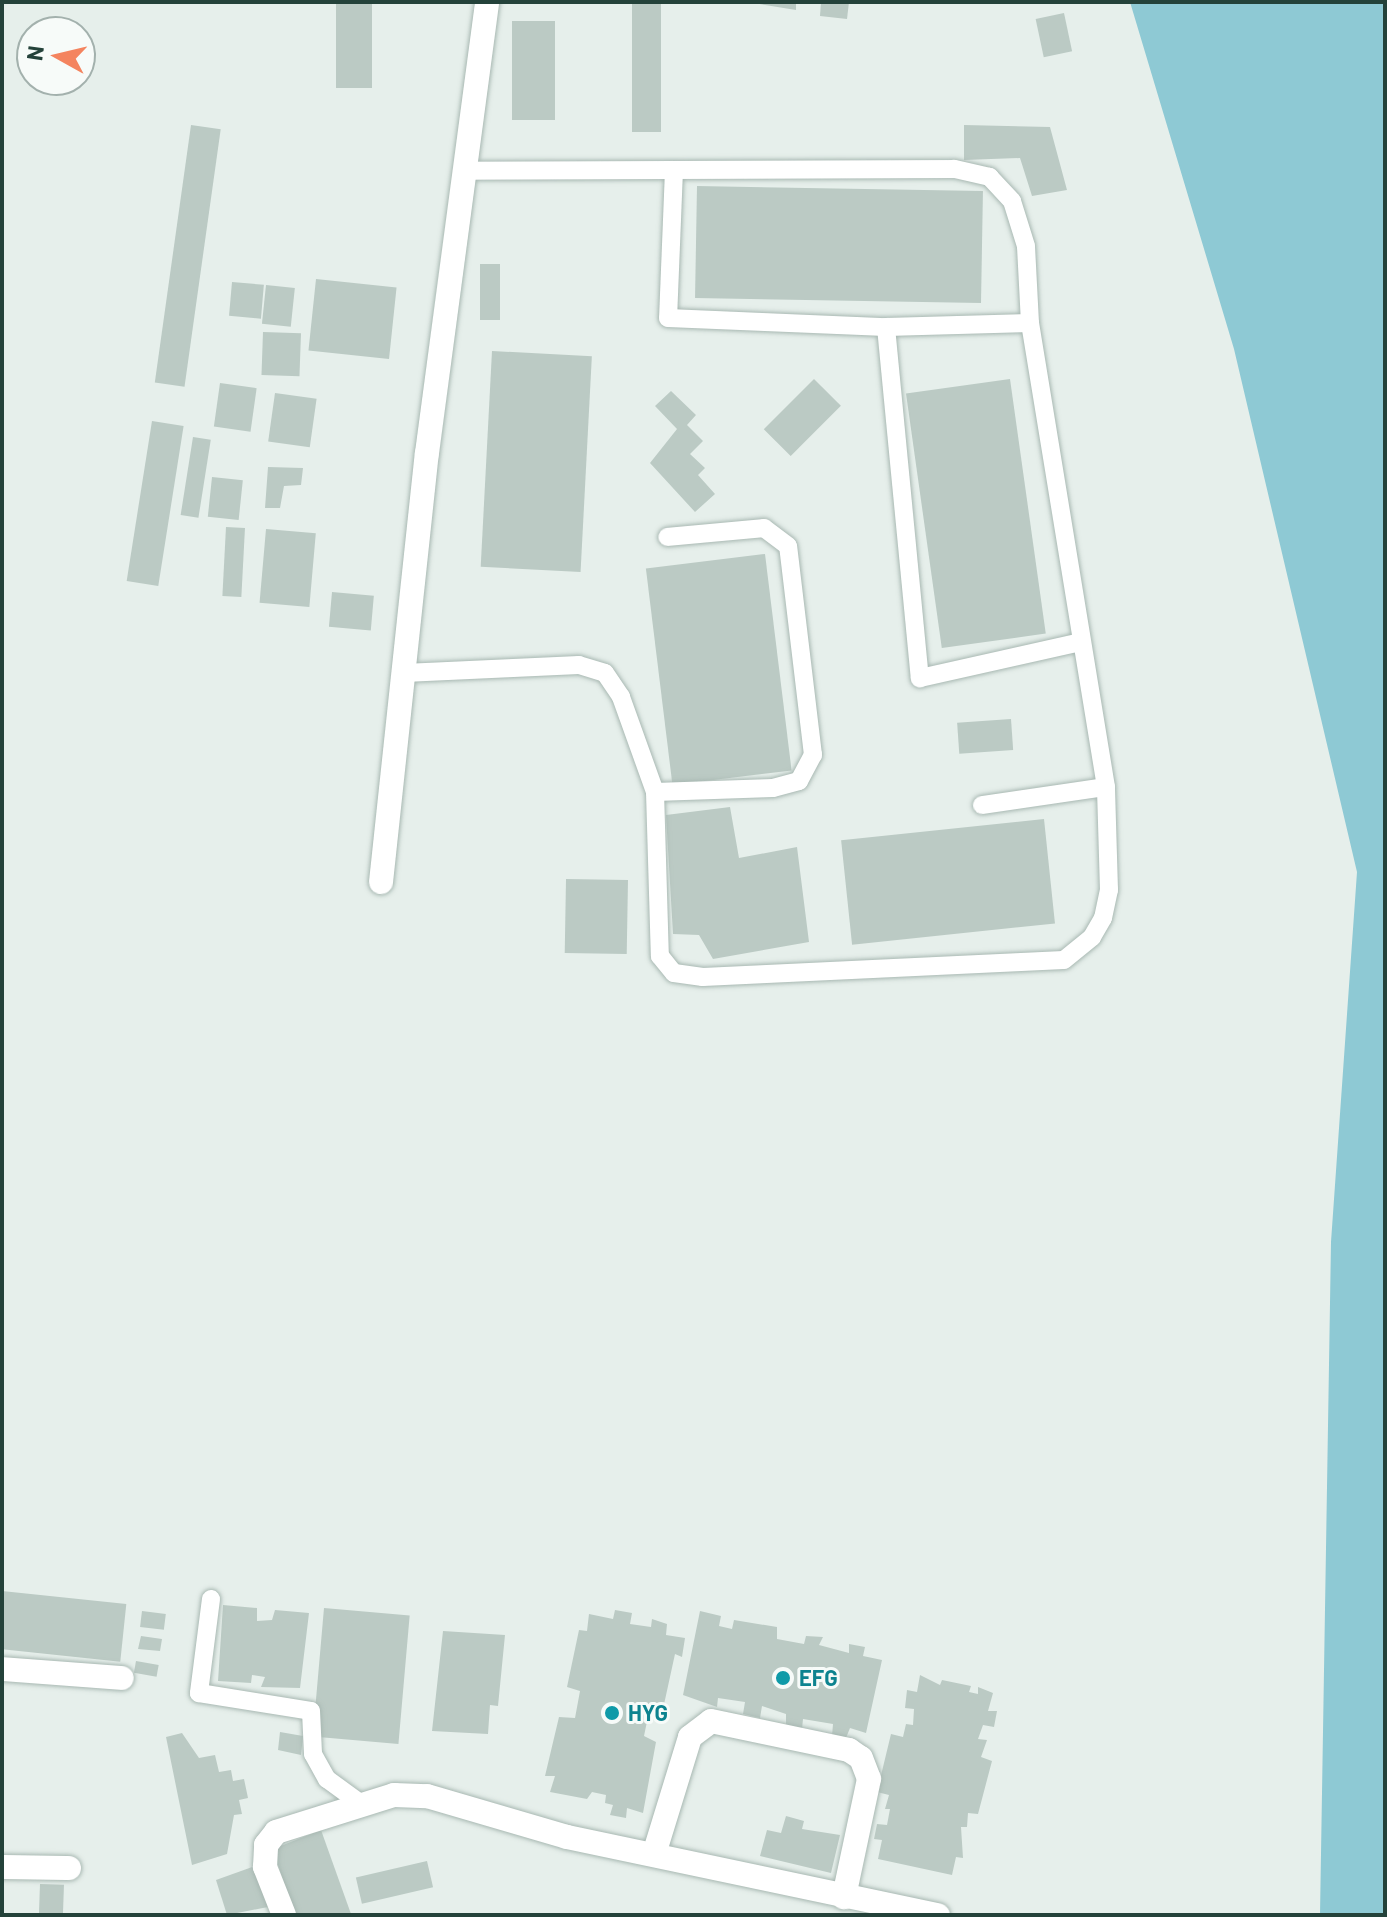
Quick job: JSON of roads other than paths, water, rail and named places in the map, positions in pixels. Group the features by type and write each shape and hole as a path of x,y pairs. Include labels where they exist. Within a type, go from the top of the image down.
{"street":[{"path":"381,882 464,171 487,2"},
{"path":"2,1669 122,1678"},
{"path":"655,1851 690,1737 711,1721 849,1750 861,1758 869,1779 844,1897"},
{"path":"284,1915 265,1867 266,1845 276,1832 359,1802 427,1796 567,1837 655,1851 844,1897 938,1915"},
{"path":"2,1867 69,1868"}],"lane":[{"path":"404,673 579,665 605,673 621,697 655,792 660,956 674,973 703,977 1064,960 1092,937 1103,918 1109,890 1106,787 1030,323 1026,246 1012,201 990,177 954,169 464,171"},
{"path":"674,170 668,318 886,327 1030,323"},
{"path":"886,327 920,678 1081,642"},
{"path":"655,792 773,788 799,781 813,755 796,569 788,546 764,528 667,537"},
{"path":"982,805 1106,787"},
{"path":"211,1599 199,1693 311,1711 313,1754 327,1779 359,1802"}],"water":[{"path":"1130,2 1385,2 1385,1915 1320,1915 1331,1242 1357,872 1234,349"}],"place":[{"name":"EFG","path":"783,1678"},
{"name":"HYG","path":"612,1713"}]}
